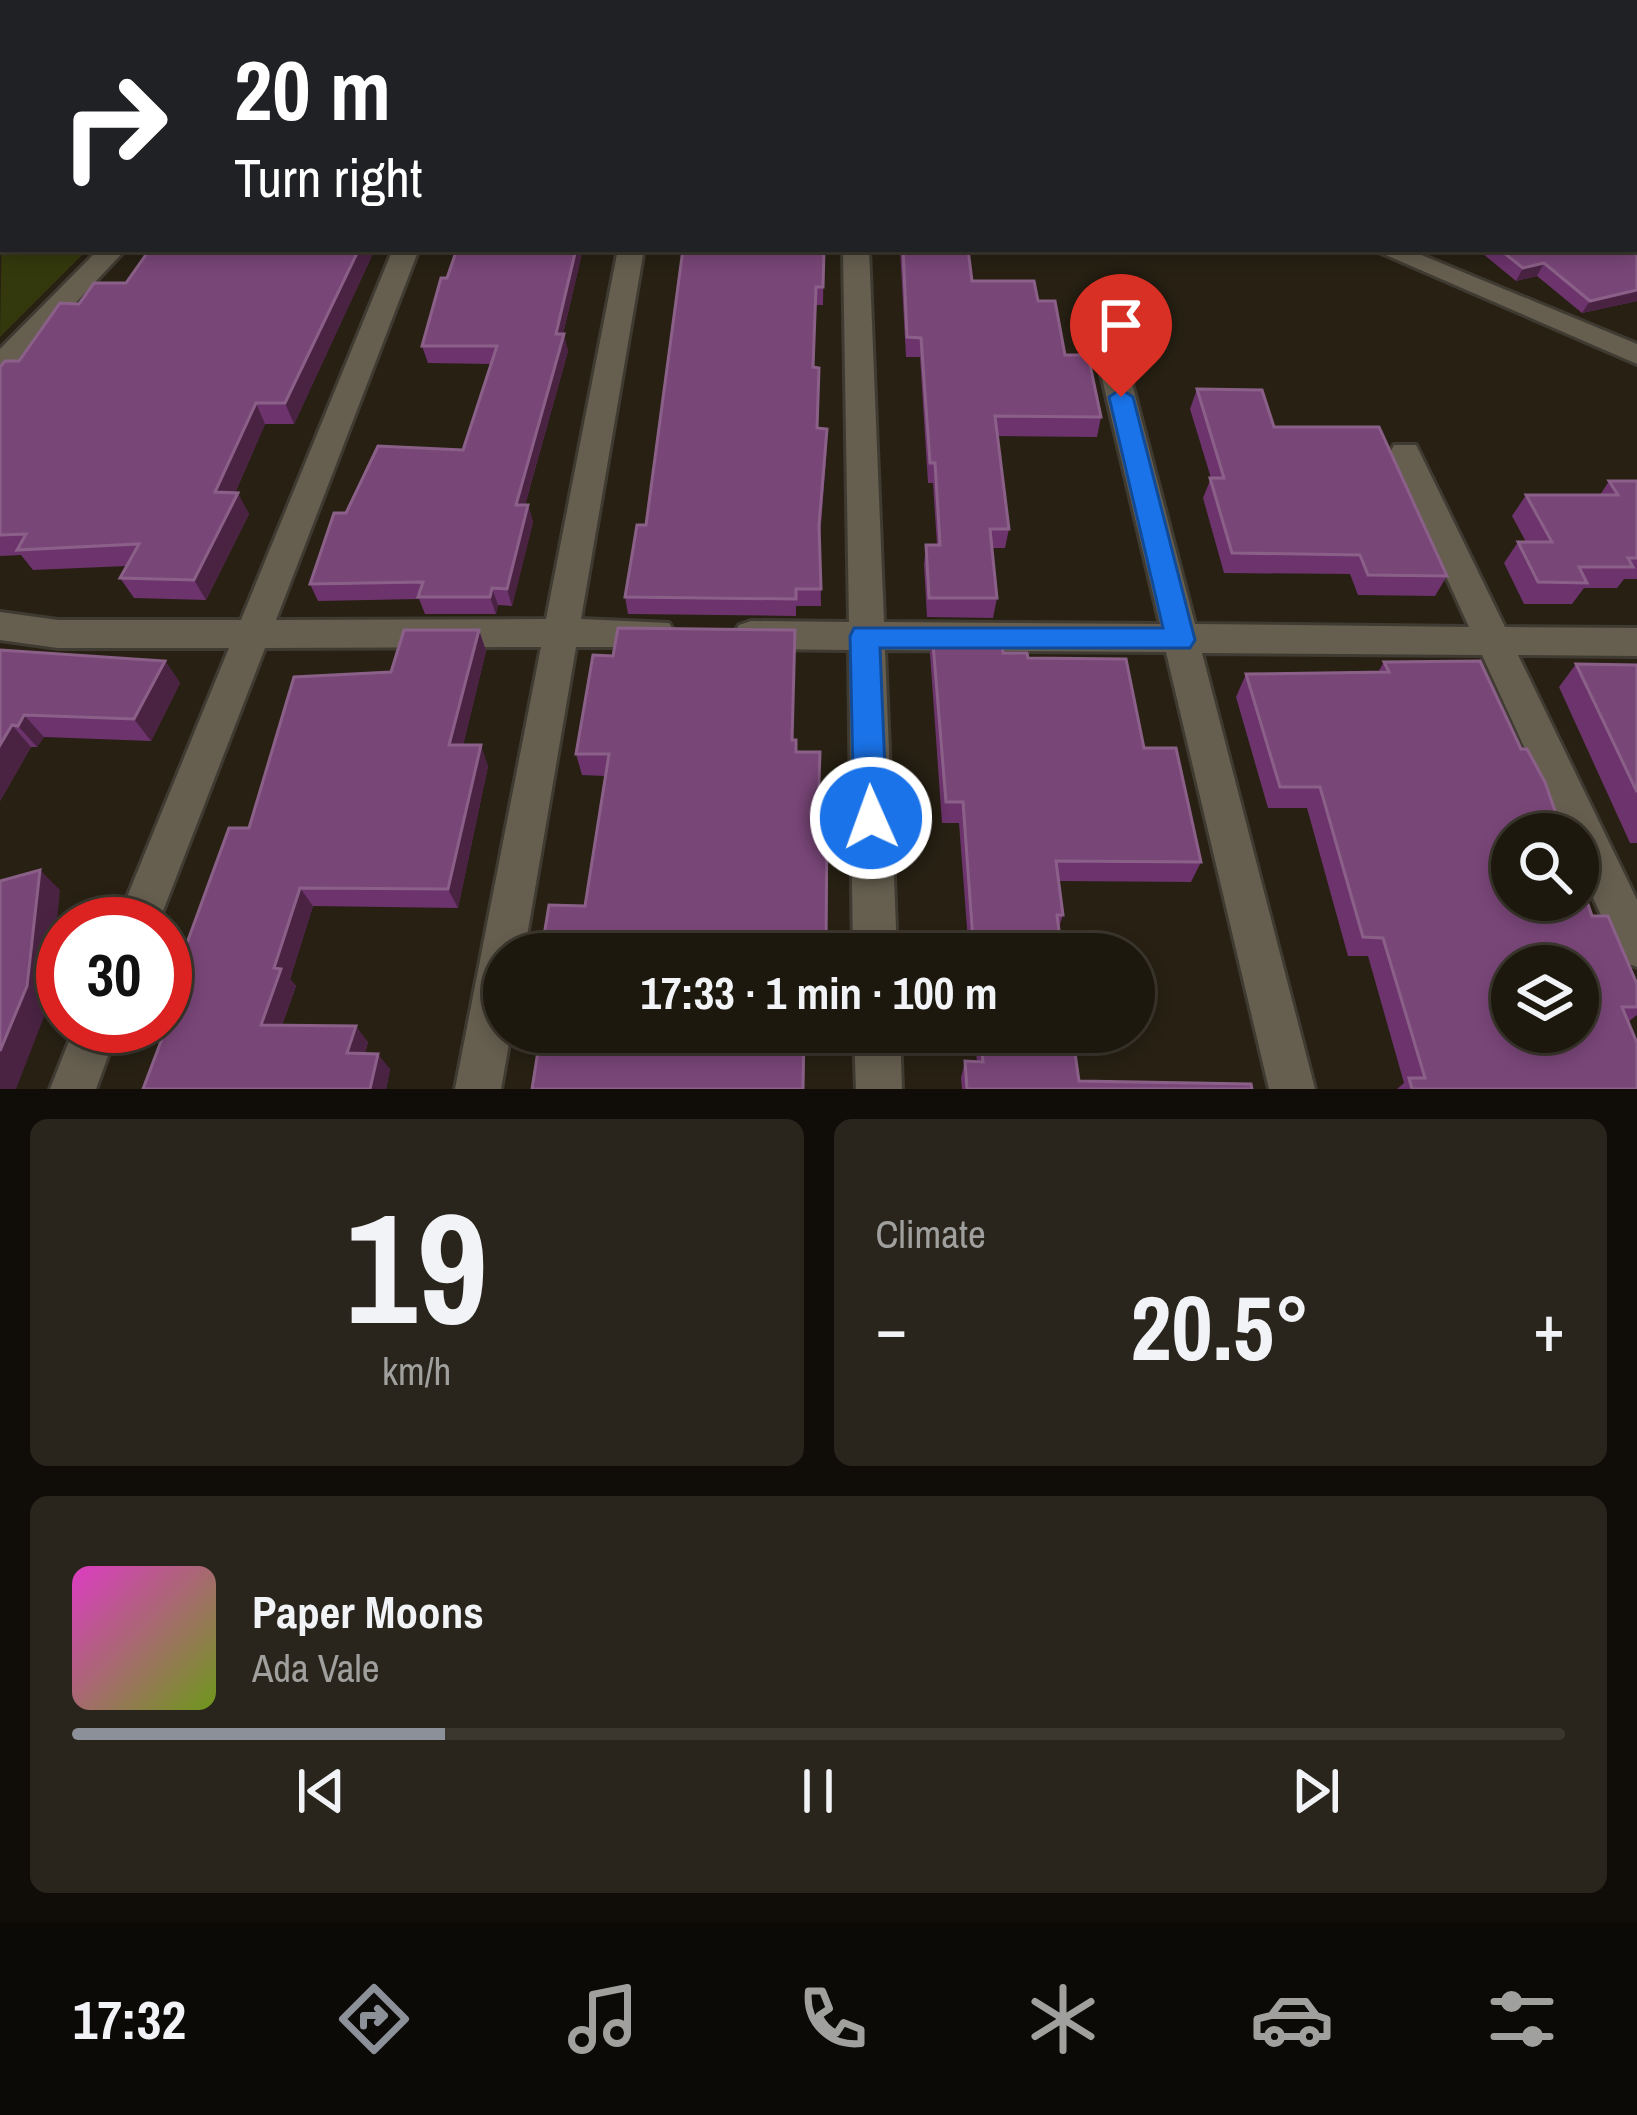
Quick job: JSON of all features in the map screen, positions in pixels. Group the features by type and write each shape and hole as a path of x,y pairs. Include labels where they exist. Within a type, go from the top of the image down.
{"street":[{"path":"0,366 110,252"},
{"path":"147,897 405,252"},
{"path":"478,1089 630,252"},
{"path":"856,252 874,933"},
{"path":"1392,252 1637,355"},
{"path":"1112,357 1292,1089"},
{"path":"1405,453 1637,946"},
{"path":"0,626 58,634 560,632 1637,642"},
{"path":"73,1089 87,1053"},
{"path":"878,1053 879,1089"}],"green space":[{"path":"2,252 85,252 0,337"}],"building":[{"path":"148,252 358,252 285,403 256,403 215,492 238,493 194,580 120,578 139,544 17,550 26,534 0,535 0,367 5,361 19,361 60,303 79,304 94,283 126,283"},
{"path":"456,252 575,252 556,334 564,334 516,505 528,505 507,589 492,588 490,597 418,597 423,582 310,584 334,513 346,513 378,446 463,450 497,346 422,346 441,278 447,278"},
{"path":"683,252 824,252 823,287 816,287 813,367 819,368 817,428 827,429 819,525 821,589 796,589 796,599 625,597 637,525 646,525"},
{"path":"903,252 968,252 972,281 1034,281 1038,301 1055,301 1065,355 1088,355 1101,417 995,416 1009,529 990,529 997,598 929,598 926,545 940,545 935,463 930,463 921,338 907,337"},
{"path":"1503,252 1637,252 1637,290 1590,301 1544,263 1523,268"},
{"path":"1197,389 1262,390 1274,427 1379,427 1447,576 1368,575 1360,555 1232,553 1210,478 1224,478"},
{"path":"1609,481 1637,481 1637,558 1628,558 1633,567 1579,567 1587,583 1538,582 1518,542 1552,542 1526,495 1618,495"},
{"path":"618,628 795,630 792,740 796,740 796,752 820,752 818,813 827,814 826,933 544,933 549,905 585,906 609,754 576,754 593,655 613,656"},
{"path":"404,630 479,630 449,745 481,745 448,889 300,888 274,968 281,969 261,1025 356,1026 347,1053 378,1054 370,1089 143,1089 157,1053 192,1053 192,929 229,828 249,828 294,677 391,672"},
{"path":"932,631 1001,632 1003,653 1027,653 1028,658 1126,659 1144,748 1176,748 1201,862 1056,861 1063,915 1057,915 1059,933 972,933 963,802 946,802"},
{"path":"0,650 165,661 134,719 24,715 0,745"},
{"path":"1480,661 1521,749 1527,749 1545,782 1556,813 1491,813 1491,921 1599,921 1599,916 1608,916 1637,984 1637,1007 1622,1007 1637,1043 1637,1089 1412,1089 1409,1078 1425,1078 1383,938 1363,937 1320,787 1280,787 1246,674 1389,672 1384,662"},
{"path":"1576,664 1637,665 1637,792"},
{"path":"40,870 27,986 0,1051 0,881"},
{"path":"538,1053 804,1053 803,1089 532,1089"},
{"path":"982,1053 1075,1053 1079,1081 1251,1084 1252,1089 967,1089 965,1061 983,1062"}],"route":[{"path":"871,818 865,636 1180,640 1121,397"}]}
